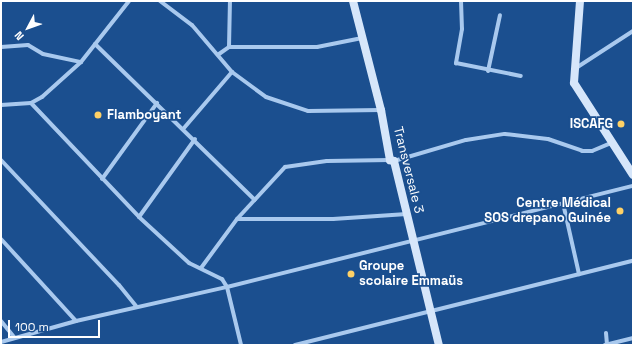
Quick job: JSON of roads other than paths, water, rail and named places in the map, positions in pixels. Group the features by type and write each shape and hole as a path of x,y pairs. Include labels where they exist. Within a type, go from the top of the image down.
{"main road":[{"name":"Transversale 3","path":"353,1 381,110 392,160 407,214 438,345"},
{"path":"580,1 574,69 575,88 633,175"}],"street":[{"path":"1,105 30,103 42,97 81,62 129,1"},
{"path":"160,1 192,25 219,54 232,72 266,97 308,111 381,110"},
{"path":"230,1 230,47"},
{"path":"461,1 462,29 456,63 521,76"},
{"path":"488,70 500,15"},
{"path":"574,69 633,31"},
{"path":"219,54 230,47 317,47 363,38"},
{"path":"95,44 184,128 255,200"},
{"path":"1,47 28,45 42,54 81,62"},
{"path":"184,128 232,72"},
{"path":"30,103 139,217 189,263 222,279 227,287 241,345"},
{"path":"102,179 157,103"},
{"path":"201,268 237,218 285,167 327,161 392,160 466,140 505,134 548,139 582,151 592,151 611,143"},
{"path":"139,217 195,139"},
{"path":"1,160 119,284 137,307"},
{"path":"1,342 14,337 76,321 227,287 413,242 633,186"},
{"path":"563,203 579,274"},
{"path":"237,218 333,219 407,214"},
{"path":"1,238 76,321"},
{"path":"295,345 633,261"},
{"path":"1,321 14,337"},
{"path":"606,334 606,345 633,338"}],"place":[{"name":"Flamboyant","path":"98,115"},
{"name":"ISCAFG","path":"621,124"},
{"name":"Centre Médical SOS drepano Guinée","path":"620,211"},
{"name":"Groupe scolaire Emmaüs","path":"351,274"}]}
